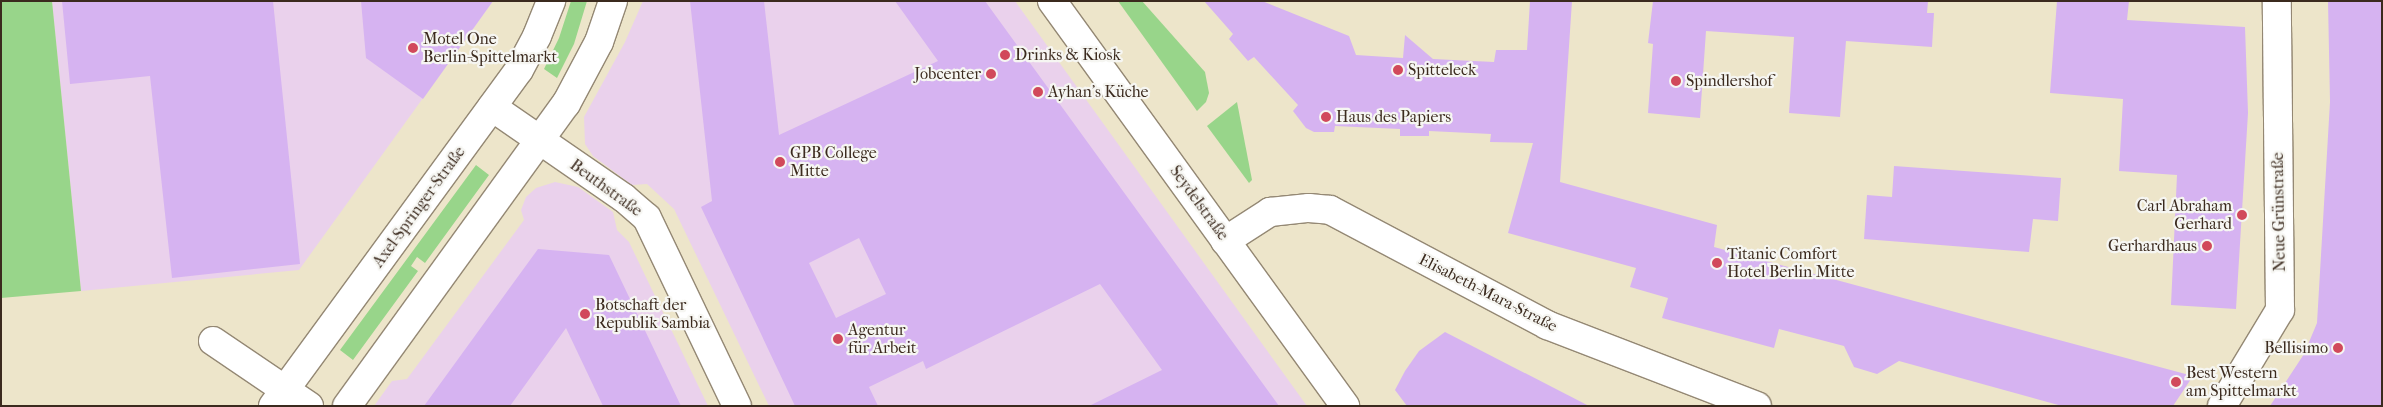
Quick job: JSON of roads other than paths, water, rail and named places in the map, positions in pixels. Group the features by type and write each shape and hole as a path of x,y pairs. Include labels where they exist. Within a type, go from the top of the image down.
{"street":[{"name":"Axel-Springer-Straße","path":"279,397 492,108 526,58 551,1"},
{"path":"347,406 540,141 588,66 613,1"},
{"name":"Seydelstraße","path":"1052,1 1345,406"},
{"name":"Neue Grünstraße","path":"2222,406 2280,310 2277,1"},
{"name":"Beuthstraße","path":"492,108 624,198 647,218 737,406"},
{"name":"Elisabeth-Mara-Straße","path":"1225,241 1270,212 1291,208 1330,210 1547,325 1757,406"},
{"path":"213,341 279,397 309,406"}],"place":[{"name":"Motel One Berlin-Spittelmarkt","path":"413,48"},
{"name":"Drinks & Kiosk","path":"1005,55"},
{"name":"Spitteleck","path":"1398,70"},
{"name":"Jobcenter","path":"991,74"},
{"name":"Spindlershof","path":"1676,81"},
{"name":"Ayhan's Küche","path":"1038,92"},
{"name":"Haus des Papiers","path":"1326,117"},
{"name":"GPB College Mitte","path":"780,162"},
{"name":"Carl Abraham Gerhard","path":"2242,215"},
{"name":"Gerhardhaus","path":"2207,246"},
{"name":"Titanic Comfort Hotel Berlin Mitte","path":"1717,263"},
{"name":"Botschaft der Republik Sambia","path":"585,314"},
{"name":"Agentur für Arbeit","path":"838,339"},
{"name":"Bellisimo","path":"2338,348"},
{"name":"Best Western am Spittelmarkt","path":"2176,382"}]}
